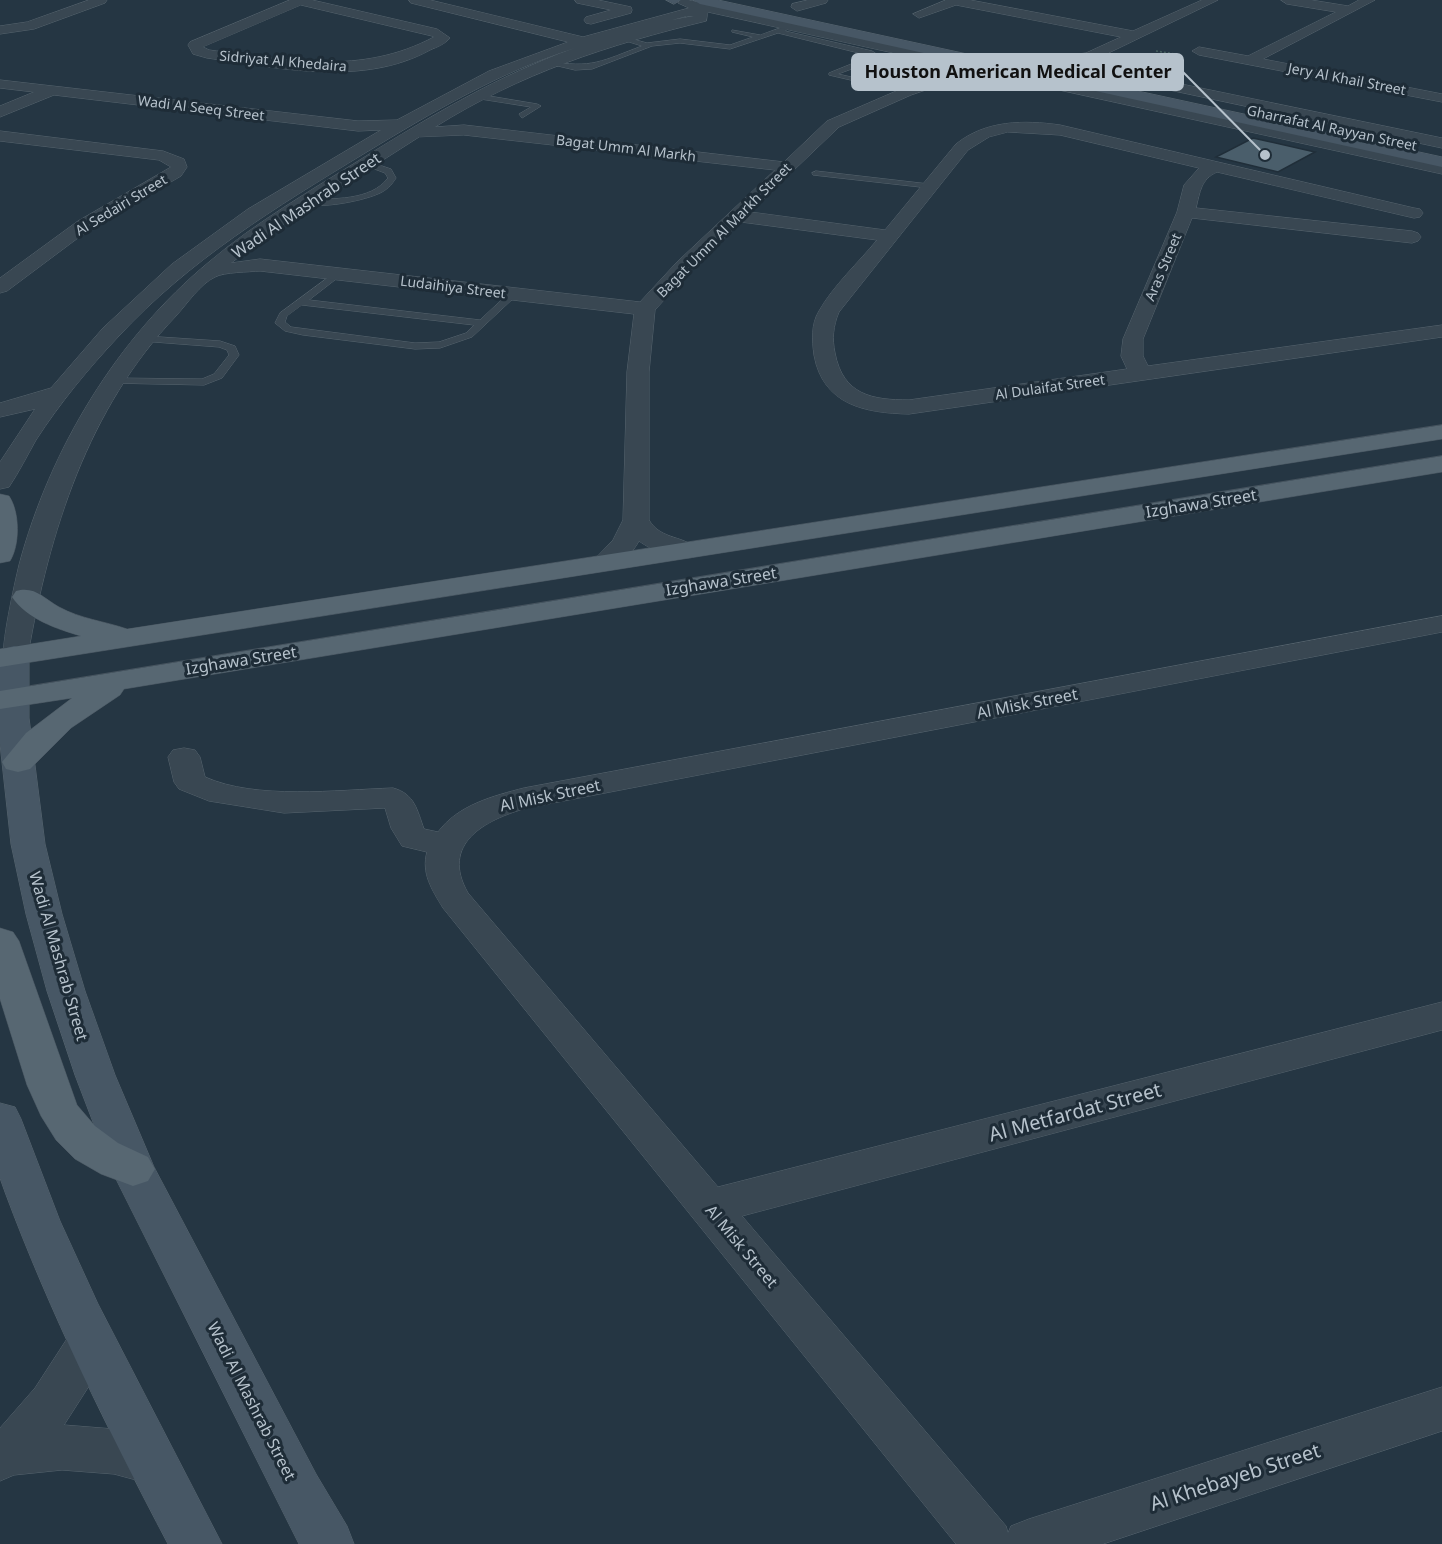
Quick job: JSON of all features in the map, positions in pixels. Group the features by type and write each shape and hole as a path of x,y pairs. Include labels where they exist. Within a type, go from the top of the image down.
{"main road":[{"name":"Gharrafat Al Rayyan Street","path":"700,0 1442,162"},
{"name":"Gharrafat Al Rayyan Street","path":"729,0 1442,151"},
{"path":"987,54 1028,56"},
{"path":"1119,76 1144,88"},
{"path":"1245,126 1275,125"},
{"name":"Izghawa Street","path":"5,678 135,637 1442,432"},
{"name":"Izghawa Street","path":"5,678 132,678 1442,464"},
{"path":"0,502 4,521 0,555"},
{"path":"5,678 642,575 739,554 827,529"},
{"path":"26,597 44,611 69,623 111,634 135,637"},
{"name":"Wadi Al Mashrab Street","path":"5,678 28,844 44,914 66,991 133,1169 293,1481 328,1544"},
{"path":"18,762 39,738 66,715 108,689 132,678"},
{"path":"0,941 56,1108 67,1127 84,1145 106,1159 133,1169"},
{"path":"0,1119 44,1235 151,1461 196,1544"}],"street":[{"path":"0,30 29,26 101,0"},
{"name":"Sidriyat Al Khedaira","path":"298,0 437,33 443,38 430,47 378,64 326,68 207,54 198,51 195,45 298,0"},
{"path":"415,0 547,33 580,38 626,10 581,0"},
{"name":"Wadi Al Mashrab Street","path":"5,678 36,551 56,488 80,438 114,381 145,339 195,284 270,224 367,163 409,129 493,74 580,38 669,10 675,6 673,0"},
{"name":"Gharrafat Al Rayyan Street","path":"673,0 761,20 789,21 1028,56 1048,61 1092,64 1119,76 1442,143"},
{"name":"Gharrafat Al Rayyan Street","path":"762,0 789,21 952,72 997,71 1442,169"},
{"path":"789,21 822,0"},
{"path":"919,14 957,0 1136,36"},
{"path":"1092,64 1136,36 1212,0"},
{"path":"1287,0 1350,10"},
{"name":"Jery Al Khail Street","path":"1251,60 1369,0"},
{"path":"335,9 363,2"},
{"name":"Wadi Al Mashrab Street","path":"0,482 32,427 58,393 129,314 191,259 255,212 377,140 440,117 477,96 548,63 580,38 656,22 680,12 696,12 704,15 580,38"},
{"name":"Wadi Al Mashrab Street","path":"580,38 625,39 708,20 743,16"},
{"path":"547,33 580,38"},
{"name":"Jery Al Khail Street","path":"1199,51 1442,98"},
{"name":"Bagat Umm Al Markh Street","path":"603,564 624,544 636,520 638,372 645,309 684,266 833,124 911,92 952,72"},
{"name":"Wadi Al Seeq Street","path":"0,84 46,92 351,131 377,140"},
{"name":"Wadi Al Seeq Street","path":"0,90 46,92 358,126 409,129"},
{"path":"0,112 46,92"},
{"name":"Bagat Umm Al Markh","path":"440,117 448,124 464,130"},
{"name":"Al Dulaifat Street","path":"1414,213 1060,130 1014,127 988,132 967,142 929,186 824,320 822,331 825,367 838,387 848,395 877,406 909,407 1442,331"},
{"name":"Bagat Umm Al Markh","path":"409,129 464,130 788,167"},
{"name":"Al Sedairi Street","path":"0,287 84,225 175,172 179,167 178,163 163,156 5,139"},
{"name":"Aras Street","path":"1141,375 1132,356 1133,339 1186,212 1196,178 1214,167"},
{"path":"1186,212 1412,237"},
{"path":"736,216 890,236"},
{"name":"Ludaihiya Street","path":"233,252 260,265"},
{"name":"Ludaihiya Street","path":"211,271 260,265 645,309"},
{"path":"0,411 58,393"},
{"path":"0,411 18,417 32,427"},
{"path":"636,520 647,537 685,551"},
{"name":"Al Misk Street","path":"988,1544 446,888 441,874 441,859 446,845 468,820 503,803 524,798 1442,624"},
{"path":"184,757 190,782 209,791 284,803 393,798 400,803 407,829 414,838 446,845"},
{"name":"Al Metfardat Street","path":"709,1207 1442,1016"},
{"path":"3,1456 55,1397 92,1339"},
{"name":"Al Khebayeb Street","path":"1029,1544 1442,1409"},
{"path":"3,1456 38,1448 97,1447 125,1452 151,1461"}],"lane":[{"path":"625,39 648,45 680,41 730,47 761,37 789,21 875,55 874,58 831,74 911,92"},
{"path":"734,31 761,37"},
{"path":"580,38 615,60"},
{"path":"548,63 586,68 646,49 648,45"},
{"path":"863,61 952,72"},
{"path":"477,96 537,106 522,116"},
{"path":"306,202 355,198 375,192 387,185 392,178 388,171 367,163"},
{"path":"816,173 929,186"},
{"path":"337,273 283,315 280,319 283,326 303,332 416,346 440,345 461,339 483,323 513,294"},
{"path":"300,302 483,323"},
{"path":"114,381 204,382 218,376 234,355 231,348 220,344 145,339"}],"building":[{"path":"1253,138 1315,152 1278,172 1216,157"}],"place":[{"name":"Houston American Medical Center","path":"1265,155"}]}
